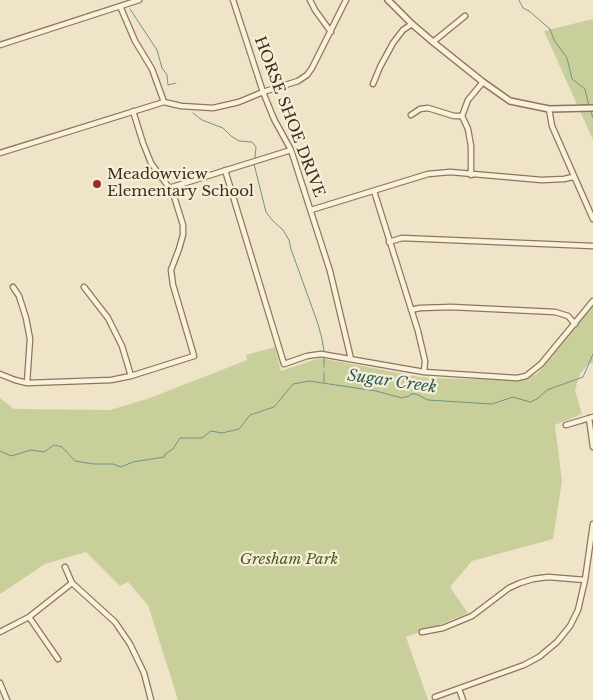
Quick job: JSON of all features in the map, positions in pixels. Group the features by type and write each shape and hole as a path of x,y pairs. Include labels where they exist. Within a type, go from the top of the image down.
{"street":[{"path":"0,45 139,0"},
{"name":"HORSE SHOE DRIVE","path":"233,0 263,92 274,119 291,150 311,210 330,271 351,358"},
{"path":"310,0 331,32"},
{"path":"0,153 164,102 181,106 213,108 239,102 298,81 307,76 346,0"},
{"path":"389,0 433,42 510,101 549,109 593,108"},
{"path":"120,6 136,41 152,69 164,102"},
{"path":"433,42 465,16"},
{"path":"373,84 393,43 403,30 412,24"},
{"path":"471,175 471,146 468,129 462,116 468,100 483,82"},
{"path":"411,115 420,109 428,108 454,116 462,116"},
{"path":"549,109 552,126 593,219"},
{"path":"0,374 27,384 98,381 132,376 194,356 172,285 171,270 180,249 183,225 173,193 151,163 133,111"},
{"path":"169,188 291,150"},
{"path":"225,170 284,364 307,356 321,354 424,372 517,378 526,376 540,364 593,301"},
{"path":"311,210 428,174 450,172 542,180 574,177"},
{"path":"374,191 423,352 424,372"},
{"path":"389,242 402,238 593,246"},
{"path":"13,287 19,296 30,340 27,384"},
{"path":"84,287 108,318 122,346 132,376"},
{"path":"411,310 451,307 555,312 568,316 575,324"},
{"path":"566,426 591,418 593,447"},
{"path":"435,697 524,665 549,650 570,626 578,610 593,524"},
{"path":"65,567 72,583 115,622 138,657 150,690 151,700"},
{"path":"422,632 443,628 472,616 509,588 520,583 548,577 584,580"},
{"path":"0,632 29,617 72,583"},
{"path":"29,617 58,659"},
{"path":"0,683 7,700"},
{"path":"458,689 463,700"}],"green space":[{"path":"593,19 593,140 544,31"},
{"name":"Gresham Park","path":"593,306 593,363 588,364 580,374 575,390 582,414 555,425 562,481 553,539 472,561 450,587 468,613 406,637 428,700 178,700 148,605 128,582 120,586 86,552 45,564 0,594 0,398 14,409 110,410 150,398 247,360 246,355 275,347 281,371 320,358 425,378 521,380 537,374"}],"waterway":[{"path":"519,0 523,8 550,29 554,40 567,58 572,79 585,89 589,106"},
{"path":"130,9 157,50 162,68 167,75 168,85 176,83"},
{"path":"591,112 593,118"},
{"path":"193,113 202,120 223,128 239,141 252,142 256,147 255,158"},
{"path":"254,164 266,212 283,230 289,240 318,324 324,351"},
{"name":"Sugar Creek","path":"0,451 11,456 31,450 44,452 54,445 62,447 75,461 113,464 121,467 133,462 164,457 165,454 173,449 180,438 202,438 211,431 222,433 239,429 250,415 274,407 293,384 309,381 376,391 402,398 416,394 428,400 492,404 513,397 530,402 537,399 547,390 583,377 593,354"},
{"path":"324,358 324,367"},
{"path":"324,372 324,382"}],"place":[{"name":"Meadowview Elementary School","path":"97,184"}]}
